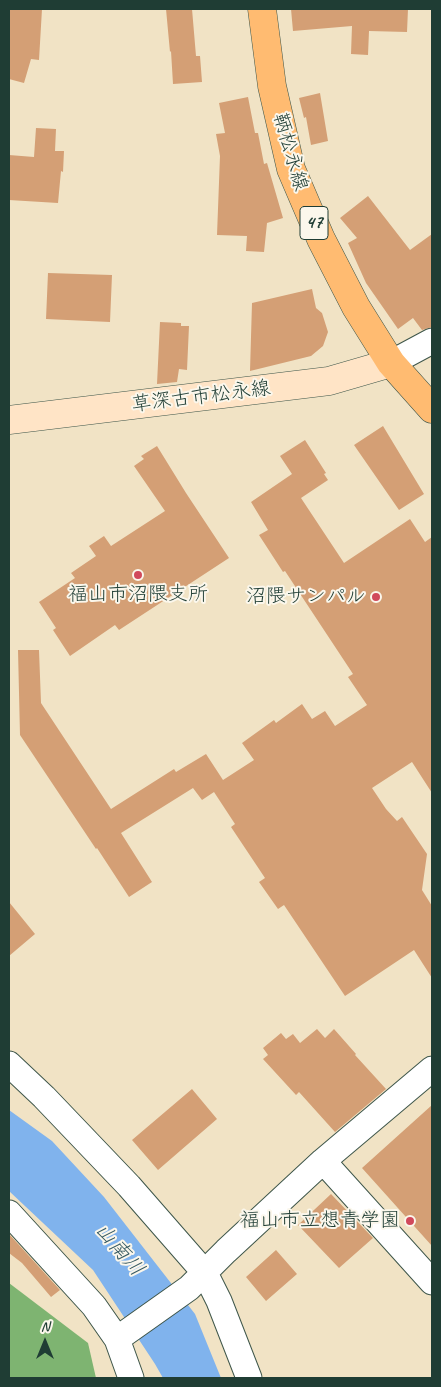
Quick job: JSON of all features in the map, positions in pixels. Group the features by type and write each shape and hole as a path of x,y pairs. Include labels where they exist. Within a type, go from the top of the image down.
{"main road":[{"name":"鞆松永線","path":"262,9 272,86 291,169 321,239 351,298 391,363 432,409"},
{"name":"草深古市松永線","path":"9,420 329,382 391,363"}],"street":[{"path":"391,363 432,341"},
{"path":"9,1064 44,1097 128,1186 197,1280 219,1302 249,1378"},
{"path":"122,1336 197,1280 323,1161 432,1068"},
{"path":"323,1161 432,1282"},
{"path":"9,1213 122,1336 131,1378"}],"green space":[{"path":"9,1283 88,1343 96,1378 9,1378"}],"water":[{"name":"山南川","path":"9,1110 52,1141 104,1197 195,1314 221,1378 163,1378 93,1270 9,1191"}],"building":[{"path":"9,9 42,9 39,60 31,59 24,83 9,79"},
{"path":"166,9 192,9 196,56 200,56 202,82 173,84"},
{"path":"291,9 408,9 407,32 369,31 368,55 351,54 352,26 293,31"},
{"path":"320,93 328,141 311,145 306,117 304,118 299,98"},
{"path":"248,97 255,133 258,133 264,164 267,163 283,218 267,223 264,252 246,251 247,236 217,235 220,156 216,134 225,133 219,103"},
{"path":"36,128 56,129 55,151 64,151 58,203 9,200 9,155 34,157"},
{"path":"368,196 410,250 432,234 432,327 422,330 413,318 398,329 366,283 348,243 357,238 340,218"},
{"path":"48,273 112,275 110,322 46,319"},
{"path":"312,289 316,308 322,313 328,332 323,346 311,356 250,371 252,303"},
{"path":"160,322 181,323 181,326 189,326 187,370 179,369 177,382 157,384"},
{"path":"383,426 424,494 399,510 354,445"},
{"path":"305,440 326,473 324,474 328,480 301,498 344,563 410,519 425,542 432,537 432,793 412,762 372,788 386,809 397,821 402,817 427,854 422,890 432,906 432,978 414,950 345,996 284,905 278,909 259,882 265,878 231,827 235,824 214,792 202,800 193,788 121,833 152,882 129,897 20,735 18,650 39,650 41,703 111,809 174,769 176,772 206,754 223,780 254,760 242,743 274,720 276,723 302,704 312,719 325,711 335,726 367,705 348,677 353,674 259,535 268,530 251,502 292,474 280,456"},
{"name":"福山市沼隈支所","path":"157,446 229,558 119,630 115,625 70,656 53,630 56,628 39,602 75,578 71,573 96,556 89,546 104,536 111,546 165,511 134,466 144,459 141,456"},
{"path":"9,902 35,934 9,956"},
{"path":"317,1029 325,1038 334,1029 386,1089 335,1132 299,1092 296,1095 263,1059 268,1055 263,1048 281,1033 286,1039 293,1034 300,1043"},
{"path":"192,1089 217,1119 158,1170 132,1140"},
{"name":"福山市立想青学園","path":"432,1105 432,1246 362,1168"},
{"path":"331,1194 373,1238 339,1268 298,1225"},
{"path":"9,1234 60,1290 51,1297 22,1263 9,1253"},
{"path":"276,1250 297,1274 266,1301 246,1277"}],"place":[{"name":"福山市沼隈支所","path":"138,575"},
{"name":"沼隈サンパル","path":"376,597"},
{"name":"福山市立想青学園","path":"410,1221"}]}
